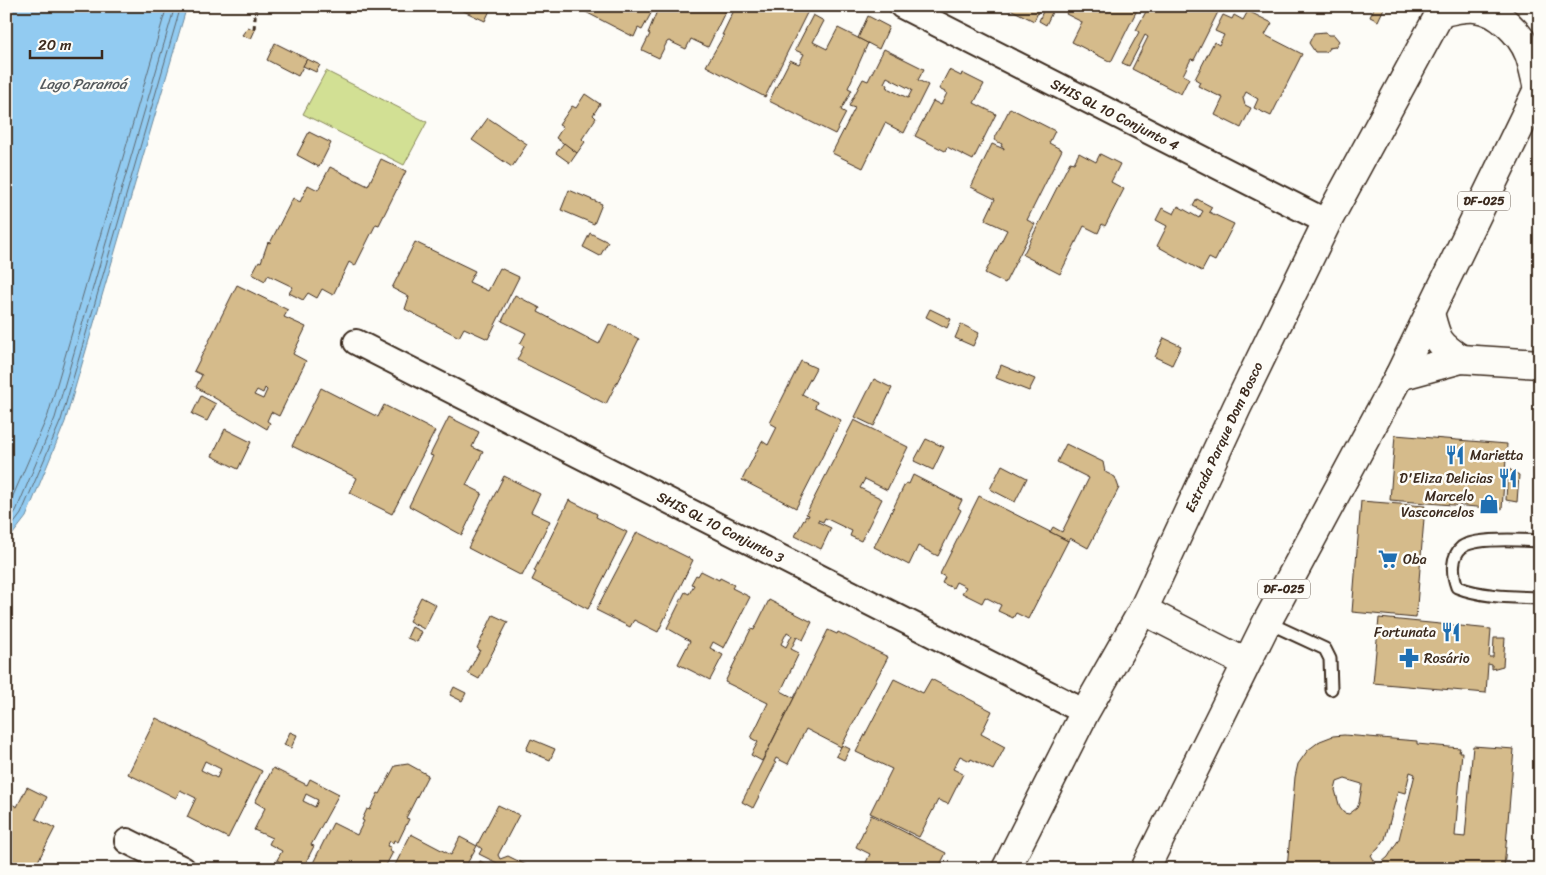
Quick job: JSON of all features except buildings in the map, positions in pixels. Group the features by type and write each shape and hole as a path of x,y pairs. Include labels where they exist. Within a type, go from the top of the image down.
{"main road":[{"path":"1442,10 1477,8 1488,11 1508,24 1529,54 1539,86"},
{"name":"Estrada Parque Dom Bosco","path":"1006,869 1085,712 1143,610 1237,407 1327,222 1442,10"},
{"name":"DF-025","path":"1145,869 1267,622 1399,376 1539,86"},
{"path":"1430,313 1436,336 1444,348 1461,359"},
{"path":"1399,376 1461,359 1540,364"},
{"path":"1143,610 1246,663"}],"street":[{"name":"SHIS QL 10 Conjunto 4","path":"902,6 1327,222"},
{"name":"SHIS QL 10 Conjunto 3","path":"356,342 1085,712"},
{"path":"127,841 183,869"}],"lane":[{"path":"1540,541 1484,541 1464,545 1458,552 1453,564 1453,578 1457,587 1467,591 1510,597 1540,598"},
{"path":"1267,622 1325,649 1330,659 1331,689"}],"path":[{"path":"254,29 256,6"}],"green space":[{"path":"326,71 427,122 404,165 303,114"}],"water":[{"name":"Lago Paranoá","path":"6,6 187,6 65,422 26,517 6,543"}],"place":[{"name":"Marietta","path":"1455,455"},
{"name":"D'Eliza Delicias","path":"1508,478"},
{"name":"Marcelo Vasconcelos","path":"1489,504"},
{"name":"Oba","path":"1388,559"},
{"name":"Fortunata","path":"1451,632"},
{"name":"Rosário","path":"1409,658"}]}
